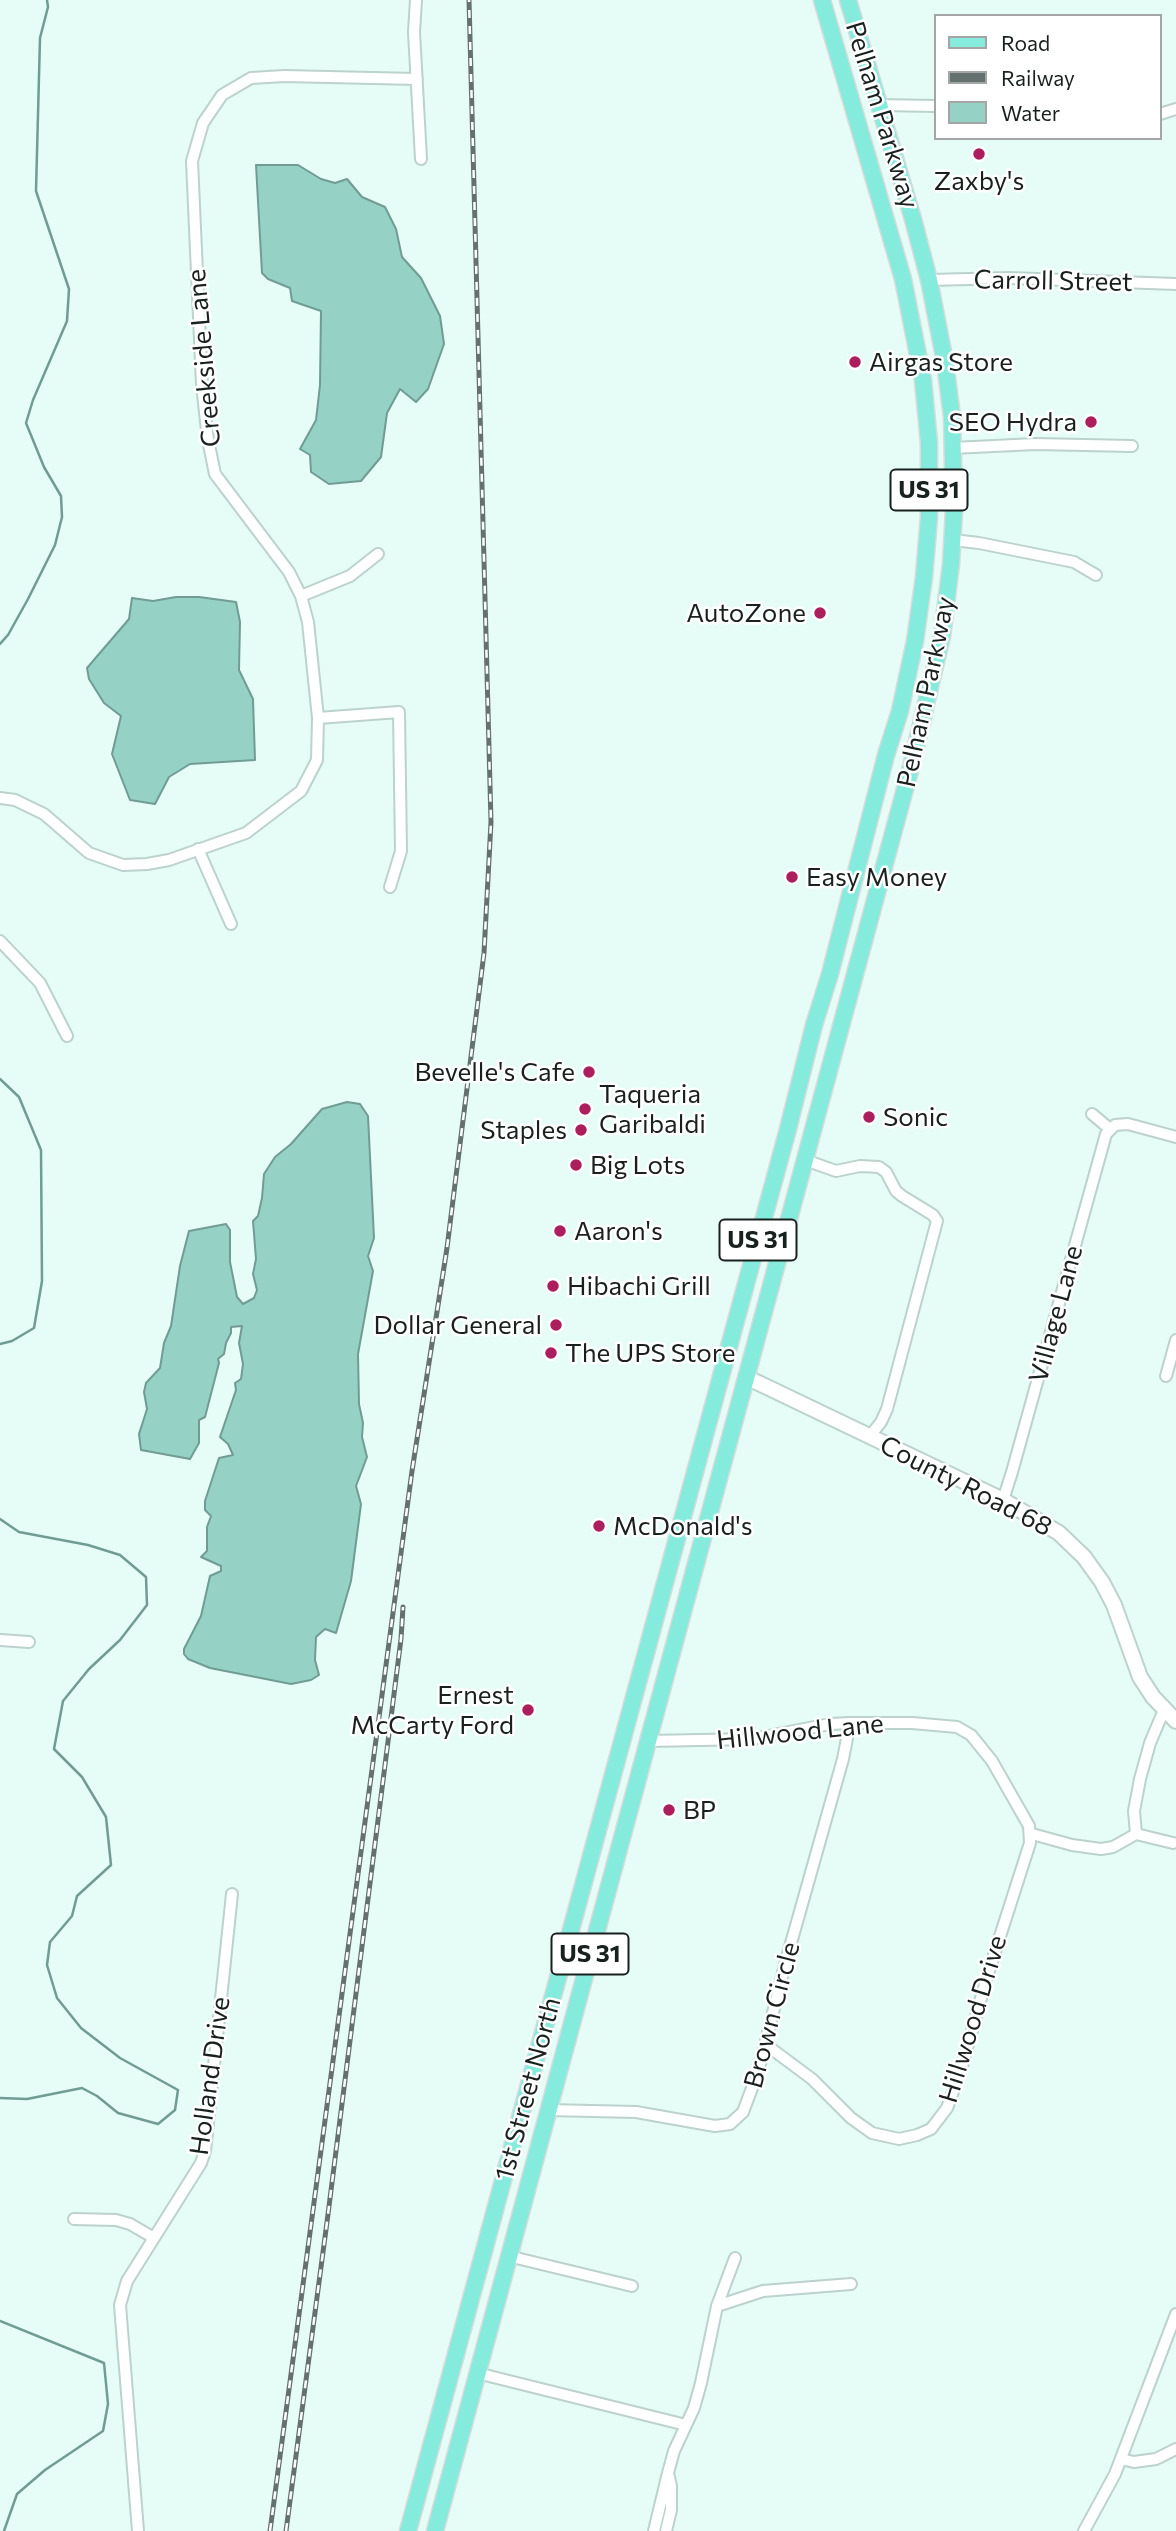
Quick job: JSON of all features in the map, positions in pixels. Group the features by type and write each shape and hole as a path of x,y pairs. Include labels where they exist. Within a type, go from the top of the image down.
{"main road":[{"name":"Pelham Parkway","path":"724,1363 909,672 921,601 927,537 930,469 916,337 903,278 822,0"},
{"name":"Pelham Parkway","path":"746,1377 933,678 947,598 953,540 952,417 945,362 929,281 848,0"},
{"path":"854,107 879,105"},
{"path":"903,278 929,281"},
{"path":"926,414 952,417"},
{"path":"927,537 953,540"},
{"path":"909,672 933,678"},
{"path":"878,786 904,792"},
{"path":"831,967 855,975"},
{"path":"791,1117 814,1121"},
{"path":"724,1363 746,1377"},
{"name":"1st Street North","path":"408,2531 724,1363"},
{"name":"1st Street North","path":"435,2531 746,1377"},
{"path":"690,1489 714,1496"},
{"path":"658,1607 682,1612"},
{"path":"622,1739 648,1741"},
{"path":"599,1827 623,1834"},
{"path":"562,1965 586,1971"},
{"path":"524,2103 548,2110"},
{"path":"485,2251 508,2256"},
{"path":"454,2363 477,2373"},
{"path":"421,2485 449,2478"}],"street":[{"path":"416,0 414,32 421,159"},
{"name":"Creekside Lane","path":"0,798 16,800 44,814 89,853 123,865 169,860 246,833 301,791 317,760 318,718 308,622 301,596 289,572 215,474 202,385 192,161 203,123 222,95 251,78 285,76 417,79"},
{"path":"879,105 934,106"},
{"name":"Carroll Street","path":"929,281 1009,278 1176,284"},
{"path":"953,447 1035,444 1132,446"},
{"path":"953,540 1074,562 1096,575"},
{"path":"301,596 349,576 378,554"},
{"path":"318,718 399,712 401,851 390,887"},
{"path":"198,849 231,924"},
{"path":"0,941 40,983 67,1036"},
{"path":"1091,1114 1110,1129 1119,1124 1128,1124 1176,1136"},
{"name":"Village Lane","path":"1003,1500 1102,1143 1110,1129"},
{"path":"804,1160 836,1171 860,1166 879,1167 886,1172 896,1191 936,1217 937,1221 887,1409 870,1436"},
{"path":"1167,1376 1176,1340"},
{"name":"County Road 68","path":"746,1377 1003,1500 1059,1532 1095,1570 1114,1605 1140,1677 1153,1698 1176,1721"},
{"path":"0,1640 29,1642"},
{"path":"1136,1834 1134,1811 1140,1779 1150,1743 1164,1710"},
{"name":"Hillwood Lane","path":"648,1741 747,1740 831,1724 850,1723 912,1723 964,1730 975,1739 1000,1774 1031,1834"},
{"name":"Brown Circle","path":"548,2110 624,2111 704,2125 730,2124 747,2105 843,1759 850,1723"},
{"path":"1031,1834 1072,1845 1101,1849 1113,1847 1136,1834 1173,1843"},
{"name":"Hillwood Drive","path":"765,2043 872,2133 899,2138 931,2129 942,2118 961,2070 1031,1834"},
{"name":"Holland Drive","path":"138,2531 120,2305 127,2281 201,2163 205,2151 232,1894"},
{"path":"74,2219 116,2220 130,2224 154,2238"},
{"path":"508,2256 632,2286"},
{"path":"654,2531 674,2451 701,2384 717,2306 735,2258"},
{"path":"717,2306 763,2291 851,2284"},
{"path":"1084,2531 1121,2459 1176,2314"},
{"path":"477,2373 686,2425"},
{"path":"1121,2459 1134,2462 1148,2460 1163,2457 1176,2449"},
{"path":"666,2531 671,2510 668,2473"}],"water":[{"path":"256,165 298,165 321,179 335,183 347,179 362,197 385,207 396,229 402,257 421,278 440,316 444,344 428,389 416,402 400,389 387,413 381,457 361,481 329,484 311,472 310,455 300,449 316,420 320,385 321,311 292,301 290,288 268,279 262,273"},
{"path":"176,597 236,602 240,622 239,670 253,699 255,760 190,764 169,777 155,804 130,800 112,754 121,716 104,703 89,679 87,668 129,619 132,598 153,601"},
{"path":"347,1102 360,1104 368,1116 374,1238 368,1256 373,1271 358,1354 359,1404 367,1457 356,1486 361,1504 351,1581 336,1633 325,1629 316,1637 315,1660 319,1675 311,1680 291,1684 210,1668 188,1659 184,1654 201,1616 210,1576 221,1571 221,1566 201,1557 207,1551 207,1527 211,1516 205,1510 205,1501 219,1458 233,1455 228,1444 220,1437 236,1390 235,1383 241,1379 243,1364 239,1343 242,1326 231,1327 224,1354 218,1359 205,1417 199,1420 199,1443 190,1459 141,1450 139,1434 147,1409 144,1392 146,1383 160,1368 189,1231 226,1224 230,1230 230,1262 237,1297 243,1304 254,1298 257,1290 253,1274 256,1259 253,1221 258,1216 264,1174 275,1157 291,1144 322,1109"}],"waterway":[{"path":"0,644 8,635 55,545 62,517 61,496 44,467 26,423 67,321 69,289 36,191 40,38 48,7 47,0"},
{"path":"0,1079 19,1097 41,1150 42,1281 34,1328 12,1341 0,1344"},
{"path":"0,1519 19,1532 88,1545 120,1555 146,1577 147,1605 120,1640 89,1669 63,1701 54,1749 82,1777 106,1817 111,1865 77,1896 72,1916 50,1942 47,1965 57,1998 81,2028 120,2058 178,2090 175,2110 158,2124 118,2113 82,2088 27,2099 0,2098"},
{"path":"0,2321 104,2363 108,2404 103,2431 45,2470 17,2494 4,2531"}],"railway":[{"path":"270,2531 412,1471 447,1248 484,953 491,822 469,0"},
{"path":"286,2531 403,1607"}],"place":[{"name":"Zaxby's","path":"979,154"},
{"name":"Airgas Store","path":"855,362"},
{"name":"SEO Hydra","path":"1091,422"},
{"name":"AutoZone","path":"820,613"},
{"name":"Easy Money","path":"792,877"},
{"name":"Bevelle's Cafe","path":"589,1072"},
{"name":"Taqueria Garibaldi","path":"585,1109"},
{"name":"Sonic","path":"869,1117"},
{"name":"Staples","path":"581,1130"},
{"name":"Big Lots","path":"576,1165"},
{"name":"Aaron's","path":"560,1231"},
{"name":"Hibachi Grill","path":"553,1286"},
{"name":"Dollar General","path":"556,1325"},
{"name":"The UPS Store","path":"551,1353"},
{"name":"McDonald's","path":"599,1526"},
{"name":"Ernest McCarty Ford","path":"528,1710"},
{"name":"BP","path":"669,1810"}]}
